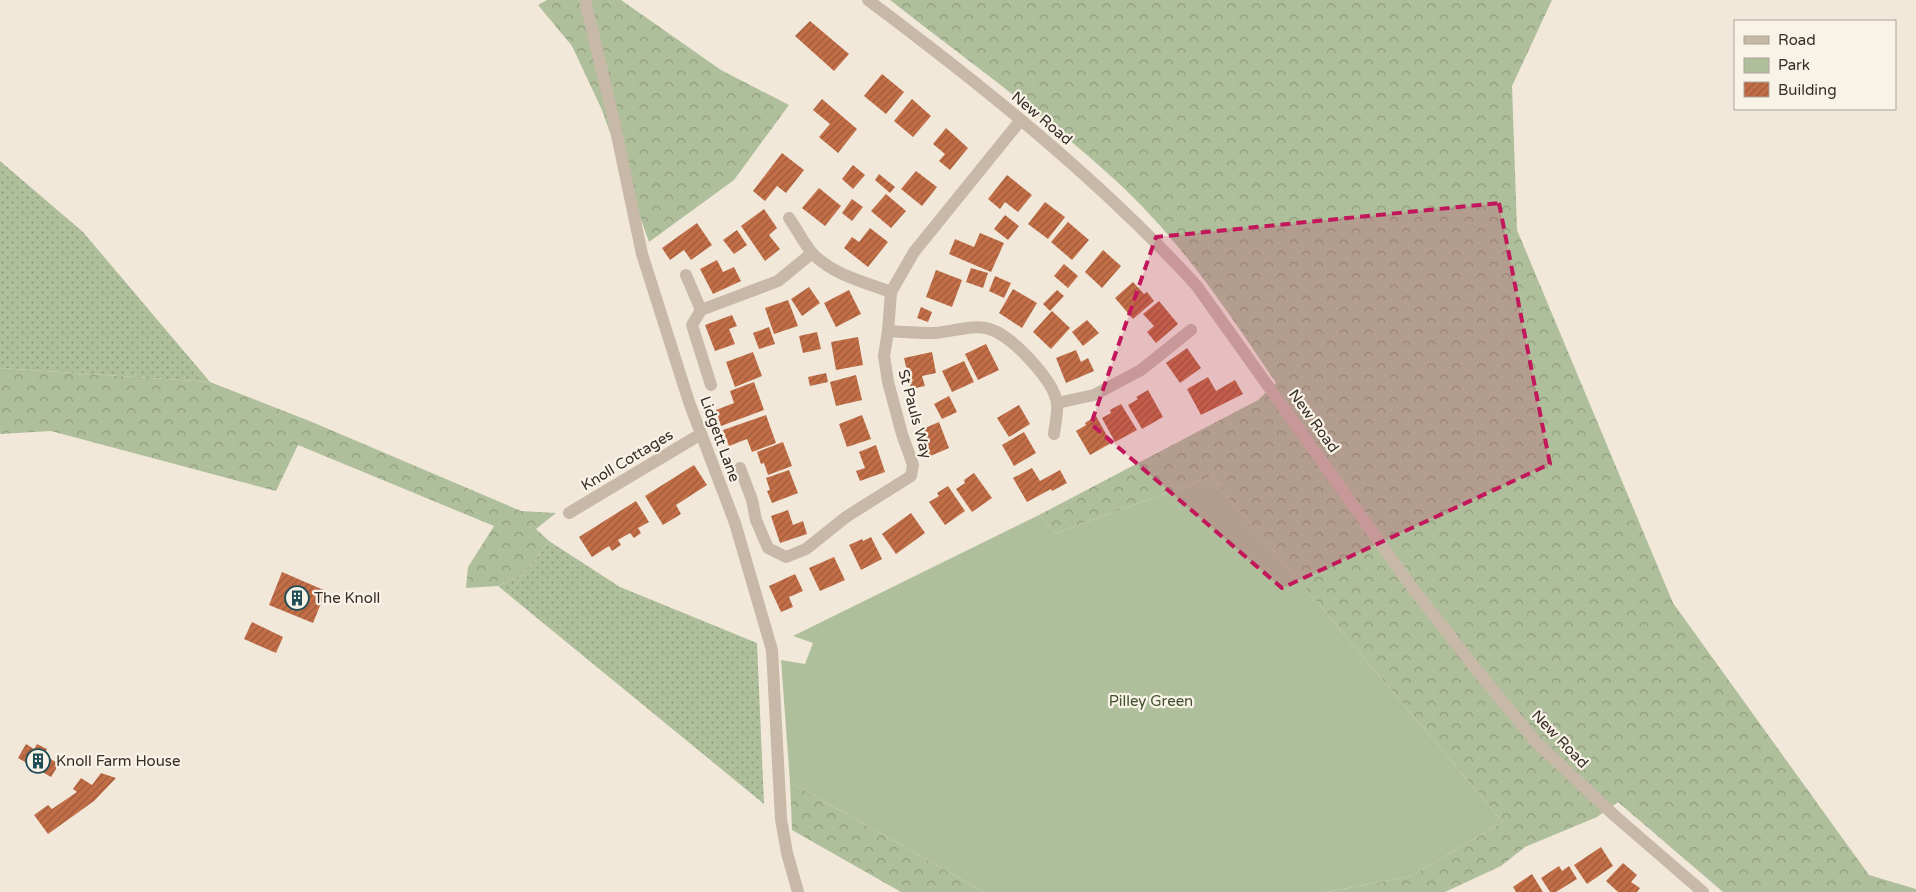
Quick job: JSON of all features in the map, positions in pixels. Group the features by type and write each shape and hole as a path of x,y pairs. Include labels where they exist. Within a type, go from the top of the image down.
{"street":[{"name":"Lidgett Lane","path":"585,0 614,122 642,254 701,434 735,523 772,650 781,819 787,853 798,892"},
{"name":"New Road","path":"868,0 934,50 1020,121 1122,211 1196,285 1411,586 1536,742 1615,816 1703,892"},
{"name":"St Pauls Way","path":"740,468 752,500 756,520 768,548 786,557 806,549 846,517 911,476 913,465 888,382 884,356 888,331 890,292 914,252 1020,121"},
{"path":"789,218 812,253 824,263 842,274 890,292"},
{"path":"711,386 692,325 701,310 778,280 812,253"},
{"path":"686,275 701,310"},
{"path":"888,331 936,333 964,328 992,329 1015,344 1037,367 1050,387 1057,403 1054,434"},
{"path":"1057,403 1094,395 1141,370 1191,330"},
{"name":"Knoll Cottages","path":"569,513 701,434"}],"highlighted area":[{"path":"1499,203 1550,464 1282,588 1091,424 1156,237"}],"green space":[{"path":"547,0 621,0 721,70 789,105 734,180 649,242 602,110 572,46 538,5"},
{"path":"890,0 1552,0 1512,86 1517,230 1673,603 1869,875 1916,889 1916,892 1723,892 1618,802 1597,817 1525,847 1501,866 1445,892 1327,892 1411,876 1503,822 1211,477 1056,533 1039,515 1258,400 1276,383 1201,276 1138,202 1060,132"},
{"path":"0,161 83,232 210,382 0,368"},
{"path":"0,368 210,382 312,422 521,511 556,513 536,529 549,541 523,575 498,586 466,588 468,567 494,526 298,445 276,491 51,431 0,434"},
{"name":"Pilley Green","path":"1211,477 1503,822 1411,876 1327,892 984,892 790,782 781,660 805,664 813,643 793,636 1039,515 1056,533"},
{"path":"549,541 620,587 757,643 764,804 498,586 523,575"},
{"path":"790,782 984,892 901,892 792,830"}],"building":[{"path":"810,21 849,54 834,71 795,36"},
{"path":"882,74 904,92 886,114 864,96"},
{"path":"822,99 857,129 838,153 819,137 830,124 813,110"},
{"path":"912,99 931,116 913,137 894,121"},
{"path":"946,128 968,148 950,170 939,161 945,154 933,144"},
{"path":"782,153 804,170 786,193 777,186 765,201 753,191"},
{"path":"853,165 865,175 853,189 842,179"},
{"path":"916,171 937,187 922,206 901,189"},
{"path":"879,174 895,187 890,193 875,180"},
{"path":"1007,175 1032,195 1018,212 1005,202 1000,209 988,199"},
{"path":"819,188 841,206 825,226 802,208"},
{"path":"886,194 906,211 891,228 871,211"},
{"path":"852,199 863,207 852,221 842,213"},
{"path":"1045,202 1065,217 1048,239 1028,224"},
{"path":"764,209 777,228 769,235 780,249 765,261 741,226"},
{"path":"1005,215 1019,226 1008,240 994,229"},
{"path":"1068,222 1089,240 1072,260 1051,242"},
{"path":"697,223 712,245 691,260 684,250 670,260 662,248"},
{"path":"870,228 888,242 868,267 844,248 852,237 859,242"},
{"path":"737,230 747,245 734,254 723,240"},
{"path":"980,233 1004,243 991,272 949,254 955,239 974,247"},
{"path":"1103,250 1121,266 1102,288 1085,272"},
{"path":"717,260 723,272 734,267 741,281 713,294 700,269"},
{"path":"1064,264 1078,276 1068,288 1054,276"},
{"path":"971,268 988,273 983,288 966,282"},
{"path":"936,270 962,280 952,307 926,297"},
{"path":"995,276 1011,283 1004,298 989,291"},
{"path":"1133,282 1144,294 1147,292 1154,301 1133,319 1115,298"},
{"path":"809,287 820,303 802,316 791,299"},
{"path":"1013,289 1037,303 1022,328 999,313"},
{"path":"849,290 861,314 836,327 824,303"},
{"path":"1057,290 1064,296 1050,311 1043,304"},
{"path":"788,300 798,326 774,334 765,308"},
{"path":"1159,301 1178,324 1156,343 1147,332 1154,326 1143,314"},
{"path":"921,307 932,312 928,322 917,318"},
{"path":"1052,311 1070,328 1051,349 1033,332"},
{"path":"732,315 737,326 729,329 735,344 715,351 705,325"},
{"path":"1087,320 1099,333 1083,346 1072,332"},
{"path":"769,327 775,344 759,349 753,333"},
{"path":"817,332 821,349 803,353 799,336"},
{"path":"858,337 863,365 836,370 831,342"},
{"path":"986,344 999,370 978,380 965,354"},
{"path":"1187,348 1201,368 1180,383 1166,363"},
{"path":"1076,350 1081,362 1088,358 1094,371 1066,383 1056,358"},
{"path":"753,352 762,376 735,387 726,362"},
{"path":"932,352 936,373 922,376 925,386 911,389 904,358"},
{"path":"964,361 974,382 952,392 942,371"},
{"path":"826,373 828,382 810,386 808,377"},
{"path":"856,375 862,400 836,406 830,382"},
{"path":"1208,377 1216,391 1235,380 1243,394 1201,415 1187,389"},
{"path":"754,382 764,410 721,426 716,410 734,403 730,391"},
{"path":"1148,390 1163,417 1142,429 1128,405 1138,399 1136,397"},
{"path":"949,396 957,412 942,419 934,404"},
{"path":"1121,404 1137,430 1115,442 1102,418 1111,413 1110,410"},
{"path":"1019,405 1030,424 1009,437 997,418"},
{"path":"766,415 776,443 752,452 747,439 729,446 723,430"},
{"path":"862,415 871,439 847,447 839,424"},
{"path":"1096,416 1111,443 1090,455 1076,431"},
{"path":"939,422 949,448 928,457 918,431"},
{"path":"1024,432 1036,453 1014,466 1002,445"},
{"path":"783,442 792,466 768,475 764,463 761,464 757,452"},
{"path":"876,445 885,472 860,481 856,471 865,468 859,452"},
{"path":"694,465 707,485 676,505 681,514 663,525 645,496"},
{"path":"1032,468 1040,481 1060,470 1067,483 1027,502 1013,478"},
{"path":"789,470 798,493 772,503 767,491 770,490 766,478"},
{"path":"974,473 992,498 972,512 956,489"},
{"path":"948,486 965,511 945,525 929,502 939,496 937,493"},
{"path":"636,501 649,522 638,528 641,533 634,538 630,533 618,540 621,545 612,551 609,546 592,557 579,537"},
{"path":"788,510 793,525 803,521 807,534 780,543 771,516"},
{"path":"911,513 925,533 896,554 882,534"},
{"path":"871,537 882,559 861,570 849,545"},
{"path":"834,557 845,580 820,591 809,568"},
{"name":"The Knoll","path":"282,572 326,591 313,623 269,605"},
{"path":"795,574 803,591 789,597 793,607 781,612 769,586"},
{"path":"252,622 283,637 276,653 244,639"},
{"name":"Knoll Farm House","path":"26,744 34,749 37,744 47,749 44,755 59,764 51,777 18,758"},
{"path":"101,773 116,778 94,801 48,834 34,815 48,805 52,809 77,792 73,789 81,778 92,785"},
{"path":"1601,847 1613,866 1587,884 1574,865"},
{"path":"1623,863 1637,875 1631,882 1640,888 1637,892 1618,892 1606,881"},
{"path":"1559,866 1562,871 1569,866 1577,879 1556,892 1550,892 1541,878"},
{"path":"1532,874 1543,892 1516,892 1513,887"}],"place":[{"name":"The Knoll","path":"297,598"},
{"name":"Knoll Farm House","path":"38,761"}]}
